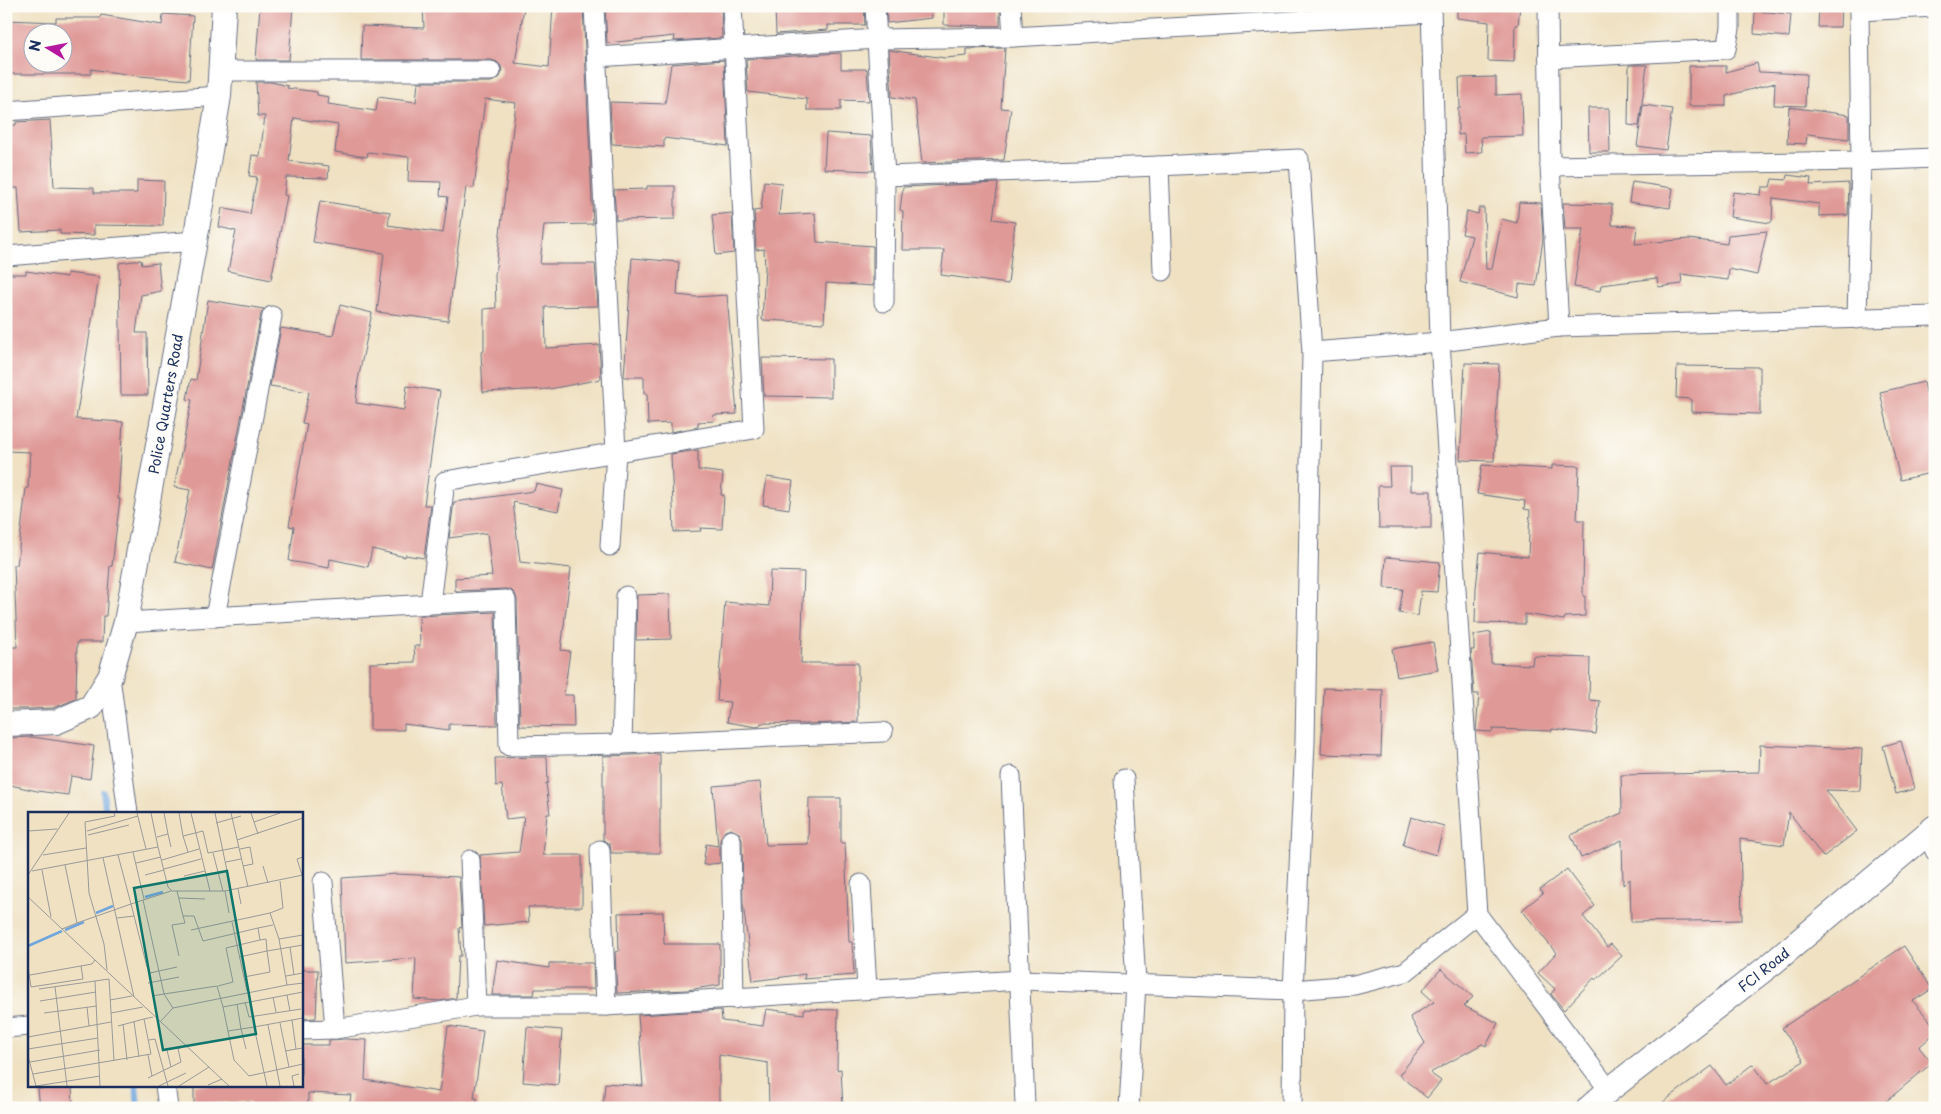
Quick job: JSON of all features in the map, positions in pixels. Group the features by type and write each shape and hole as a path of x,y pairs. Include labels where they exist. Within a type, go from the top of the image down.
{"street":[{"name":"Police Quarters Road","path":"6,724 56,722 91,707 110,677 126,622 195,241 219,96 222,71 224,6"},
{"path":"594,6 616,452 610,546"},
{"path":"430,604 445,481 754,429 732,6"},
{"path":"875,6 885,176 884,302"},
{"path":"1011,6 1013,37"},
{"path":"1548,6 1550,166 1559,328"},
{"path":"1549,58 1726,49 1730,28 1730,6"},
{"path":"1857,319 1861,161 1859,9 1935,8"},
{"path":"597,57 877,39 1013,37 1262,14 1431,10 1440,342 1477,914 1609,1090"},
{"path":"222,71 491,71"},
{"path":"6,111 219,96"},
{"path":"1550,166 1935,158"},
{"path":"885,176 1299,159 1312,352 1305,743 1293,990 1292,1108"},
{"path":"1159,166 1163,271"},
{"path":"6,256 195,241"},
{"path":"215,617 272,316"},
{"path":"1312,352 1440,342 1559,328 1935,316"},
{"path":"622,744 626,596"},
{"path":"126,622 506,600 509,746 622,744 883,732"},
{"path":"110,677 128,812"},
{"path":"1011,776 1026,1105"},
{"path":"1124,779 1136,983 1130,1108"},
{"name":"FCI Road","path":"1589,1108 1609,1090 1933,836"},
{"path":"731,840 734,999"},
{"path":"600,850 606,1006"},
{"path":"470,860 476,1006"},
{"path":"323,882 334,1028"},
{"path":"861,884 868,989"},
{"path":"302,1030 334,1028 476,1006 606,1006 1020,980 1293,990 1354,986 1405,972 1477,914"},
{"path":"6,1028 28,1026"},
{"path":"165,1086 168,1108"}],"building":[{"path":"260,6 293,6 289,60 256,60"},
{"path":"423,6 513,6 524,8 515,63 549,67 553,6 583,6 593,224 544,225 540,264 595,264 598,306 545,307 546,348 599,345 601,379 550,389 483,392 481,352 484,351 484,309 496,308 495,275 516,103 485,99 474,188 466,187 448,321 377,312 384,253 313,242 320,201 390,212 388,225 443,233 448,197 440,196 441,182 408,181 409,157 368,152 367,157 335,152 338,125 294,118 289,161 329,166 328,178 286,177 284,195 287,196 271,280 228,271 236,231 219,227 222,208 250,214 257,177 249,176 252,155 260,156 265,116 258,116 256,82 271,82 288,86 287,88 317,92 317,95 329,97 328,104 376,111 378,97 416,102 418,82 491,82 500,77 501,66 491,60 361,60 362,26 424,28"},
{"path":"605,6 721,6 722,38 674,41 675,36 607,43"},
{"path":"775,6 864,6 865,25 828,25 828,30 776,34"},
{"path":"886,6 931,6 932,18 887,23"},
{"path":"944,6 1000,6 1000,26 944,25"},
{"path":"1457,6 1520,6 1518,25 1515,25 1514,62 1488,61 1489,22 1457,18"},
{"path":"1819,6 1841,6 1840,27 1818,27"},
{"path":"1755,11 1791,14 1789,37 1754,34"},
{"path":"163,14 193,16 189,80 139,76 91,69 91,74 6,74 6,20 56,22 56,18 100,18 101,15 162,25"},
{"path":"1005,48 1001,108 1011,109 1004,160 922,163 915,100 892,97 889,50 945,58 967,56 967,49"},
{"path":"841,53 841,69 867,69 869,101 841,100 841,110 807,110 807,99 748,92 746,59"},
{"path":"724,60 728,146 664,138 664,147 612,144 610,102 665,104 671,64"},
{"path":"1757,63 1759,72 1806,74 1805,106 1774,105 1775,83 1726,96 1726,106 1689,106 1689,66 1726,66 1726,72"},
{"path":"1629,65 1647,65 1639,126 1628,125"},
{"path":"1496,77 1496,95 1522,94 1523,136 1481,137 1482,152 1465,153 1464,134 1458,135 1458,108 1460,108 1459,78"},
{"path":"1643,105 1672,109 1666,150 1637,146"},
{"path":"1789,107 1849,115 1849,139 1807,134 1806,144 1787,143"},
{"path":"1588,108 1609,108 1610,152 1589,152"},
{"path":"50,120 54,187 94,188 94,193 137,193 137,180 164,181 163,226 94,225 94,235 60,234 60,230 21,232 18,188 6,188 6,125 16,125 16,122"},
{"path":"826,133 871,136 873,171 824,169"},
{"path":"1787,175 1811,178 1810,185 1849,183 1848,215 1819,216 1819,204 1773,198 1772,221 1770,223 1730,217 1733,192 1761,195 1762,187 1770,187 1772,179 1786,180"},
{"path":"764,181 782,183 779,215 815,213 817,242 873,246 873,286 826,283 824,323 762,320 765,268 764,249 756,250 754,211 761,210"},
{"path":"1632,182 1673,188 1670,208 1629,202"},
{"path":"998,183 993,219 1015,222 1008,284 941,275 944,250 902,250 903,211 900,210 903,187"},
{"path":"647,186 675,186 675,219 616,220 614,190 647,189"},
{"path":"1519,202 1541,203 1543,239 1536,286 1519,284 1518,297 1460,282 1472,236 1462,234 1467,211 1478,214 1479,208 1484,208 1486,269 1492,269 1502,219 1517,223"},
{"path":"1563,203 1612,204 1612,225 1637,226 1635,244 1689,239 1727,244 1728,235 1767,231 1757,275 1729,269 1728,280 1681,274 1682,284 1658,287 1657,278 1601,285 1600,291 1574,287 1583,229 1565,229"},
{"path":"732,213 734,253 716,255 712,215"},
{"path":"632,258 679,262 677,295 696,297 727,295 737,414 713,415 714,421 698,422 698,427 671,432 671,423 648,424 647,393 644,393 644,377 624,377"},
{"path":"141,260 142,265 158,263 161,291 141,295 136,333 147,333 148,395 121,395 119,263"},
{"path":"26,271 67,277 67,273 99,277 76,419 123,422 118,499 120,499 112,566 110,566 106,616 103,616 102,642 77,642 76,699 53,708 6,709 6,647 17,647 14,565 17,565 26,488 28,488 30,452 6,451 6,274 26,274"},
{"path":"208,300 264,309 261,314 212,570 175,562 190,490 174,487 192,400 187,399 191,379 196,380"},
{"path":"340,305 372,313 358,380 356,403 404,410 407,386 440,391 424,505 431,505 424,558 405,555 405,557 372,549 368,567 330,559 329,568 289,561 294,527 289,526 307,424 302,423 309,392 270,386 281,328 333,336"},
{"path":"762,358 831,359 831,397 764,396"},
{"path":"1465,363 1499,364 1494,461 1460,460"},
{"path":"1677,366 1760,367 1760,414 1691,412 1691,399 1676,398"},
{"path":"1924,382 1935,431 1935,472 1900,480 1880,392"},
{"path":"698,450 698,470 723,473 721,495 724,495 722,529 700,528 701,531 674,532 671,454"},
{"path":"1482,465 1552,469 1552,465 1579,466 1577,520 1584,520 1583,596 1585,596 1585,616 1565,617 1564,620 1525,614 1525,624 1475,623 1480,552 1528,557 1530,510 1524,509 1525,501 1477,494"},
{"path":"1389,467 1411,467 1411,491 1431,491 1431,528 1379,528 1378,486 1390,486"},
{"path":"767,477 793,481 789,509 763,505"},
{"path":"536,484 563,490 558,511 513,502 520,562 571,568 561,650 570,651 564,695 573,695 574,727 520,726 517,600 515,594 511,590 505,589 455,591 455,578 492,576 487,533 449,538 454,502 534,491"},
{"path":"1386,557 1440,562 1437,592 1421,591 1418,616 1399,613 1403,589 1384,588"},
{"path":"770,571 804,572 801,663 858,663 858,722 761,723 760,726 756,727 727,722 730,702 717,701 725,602 769,606"},
{"path":"670,594 671,639 636,640 637,595"},
{"path":"495,612 497,725 449,724 449,730 404,724 404,730 370,730 370,663 415,662 414,646 420,646 419,616"},
{"path":"1491,632 1491,663 1532,665 1533,656 1590,658 1589,700 1600,701 1596,734 1552,729 1552,731 1493,729 1492,732 1476,731 1479,694 1474,694 1471,650 1474,650 1474,635"},
{"path":"1433,642 1438,670 1397,677 1392,649"},
{"path":"1324,688 1383,690 1381,756 1321,754"},
{"path":"32,737 94,746 90,779 71,776 68,795 6,784 6,752 9,738"},
{"path":"1901,741 1914,789 1896,794 1883,746"},
{"path":"1760,745 1862,749 1860,791 1826,790 1857,831 1823,857 1789,812 1784,845 1740,839 1742,920 1631,922 1630,879 1623,885 1622,840 1581,858 1571,835 1622,813 1621,775 1759,772"},
{"path":"660,754 660,853 611,853 610,844 603,840 603,756"},
{"path":"547,757 548,783 546,783 550,814 547,814 543,855 582,855 582,907 528,907 529,922 484,926 480,855 519,852 524,817 506,819 502,785 496,786 495,758"},
{"path":"760,782 766,845 808,844 809,798 841,798 841,843 845,843 849,942 852,942 854,975 804,979 805,974 753,981 743,904 742,840 740,834 731,829 725,831 720,840 720,863 703,865 706,844 718,846 713,786"},
{"path":"1411,817 1444,826 1436,855 1403,845"},
{"path":"1567,869 1595,906 1583,916 1607,947 1611,944 1622,956 1596,980 1594,978 1564,1010 1551,994 1555,989 1538,973 1556,953 1522,910 1543,893 1540,889"},
{"path":"397,874 459,877 462,927 459,928 461,956 458,956 456,998 440,1001 414,999 416,958 345,963 342,878"},
{"path":"663,912 664,944 720,944 720,985 687,990 617,993 615,952 619,951 618,913"},
{"path":"1904,946 1932,989 1913,1001 1935,1027 1935,1033 1919,1047 1932,1063 1878,1108 1655,1108 1712,1066 1726,1085 1753,1064 1767,1084 1804,1061 1782,1028"},
{"path":"497,960 549,968 549,963 593,963 594,989 535,989 534,995 492,995"},
{"path":"1441,969 1473,997 1464,1006 1498,1023 1486,1046 1482,1044 1430,1073 1441,1081 1427,1098 1399,1075 1425,1043 1410,1017 1434,1002 1422,991"},
{"path":"302,970 318,970 316,1018 302,1019"},
{"path":"766,1009 804,1014 804,1009 838,1010 837,1070 841,1069 843,1108 769,1108 768,1063 719,1055 719,1108 603,1108 605,1083 643,1086 638,1015 721,1010 722,1021 763,1026"},
{"path":"448,1026 483,1031 474,1098 477,1098 477,1108 349,1108 351,1095 308,1093 308,1108 250,1108 250,1102 194,1104 194,1086 302,1086 302,1045 329,1045 329,1040 345,1039 367,1040 365,1080 439,1092"},
{"path":"527,1027 562,1030 558,1085 523,1082"},
{"path":"72,1086 73,1108 40,1108 38,1089"}],"waterway":[{"path":"103,792 106,812"},
{"path":"136,1086 138,1108"}]}
